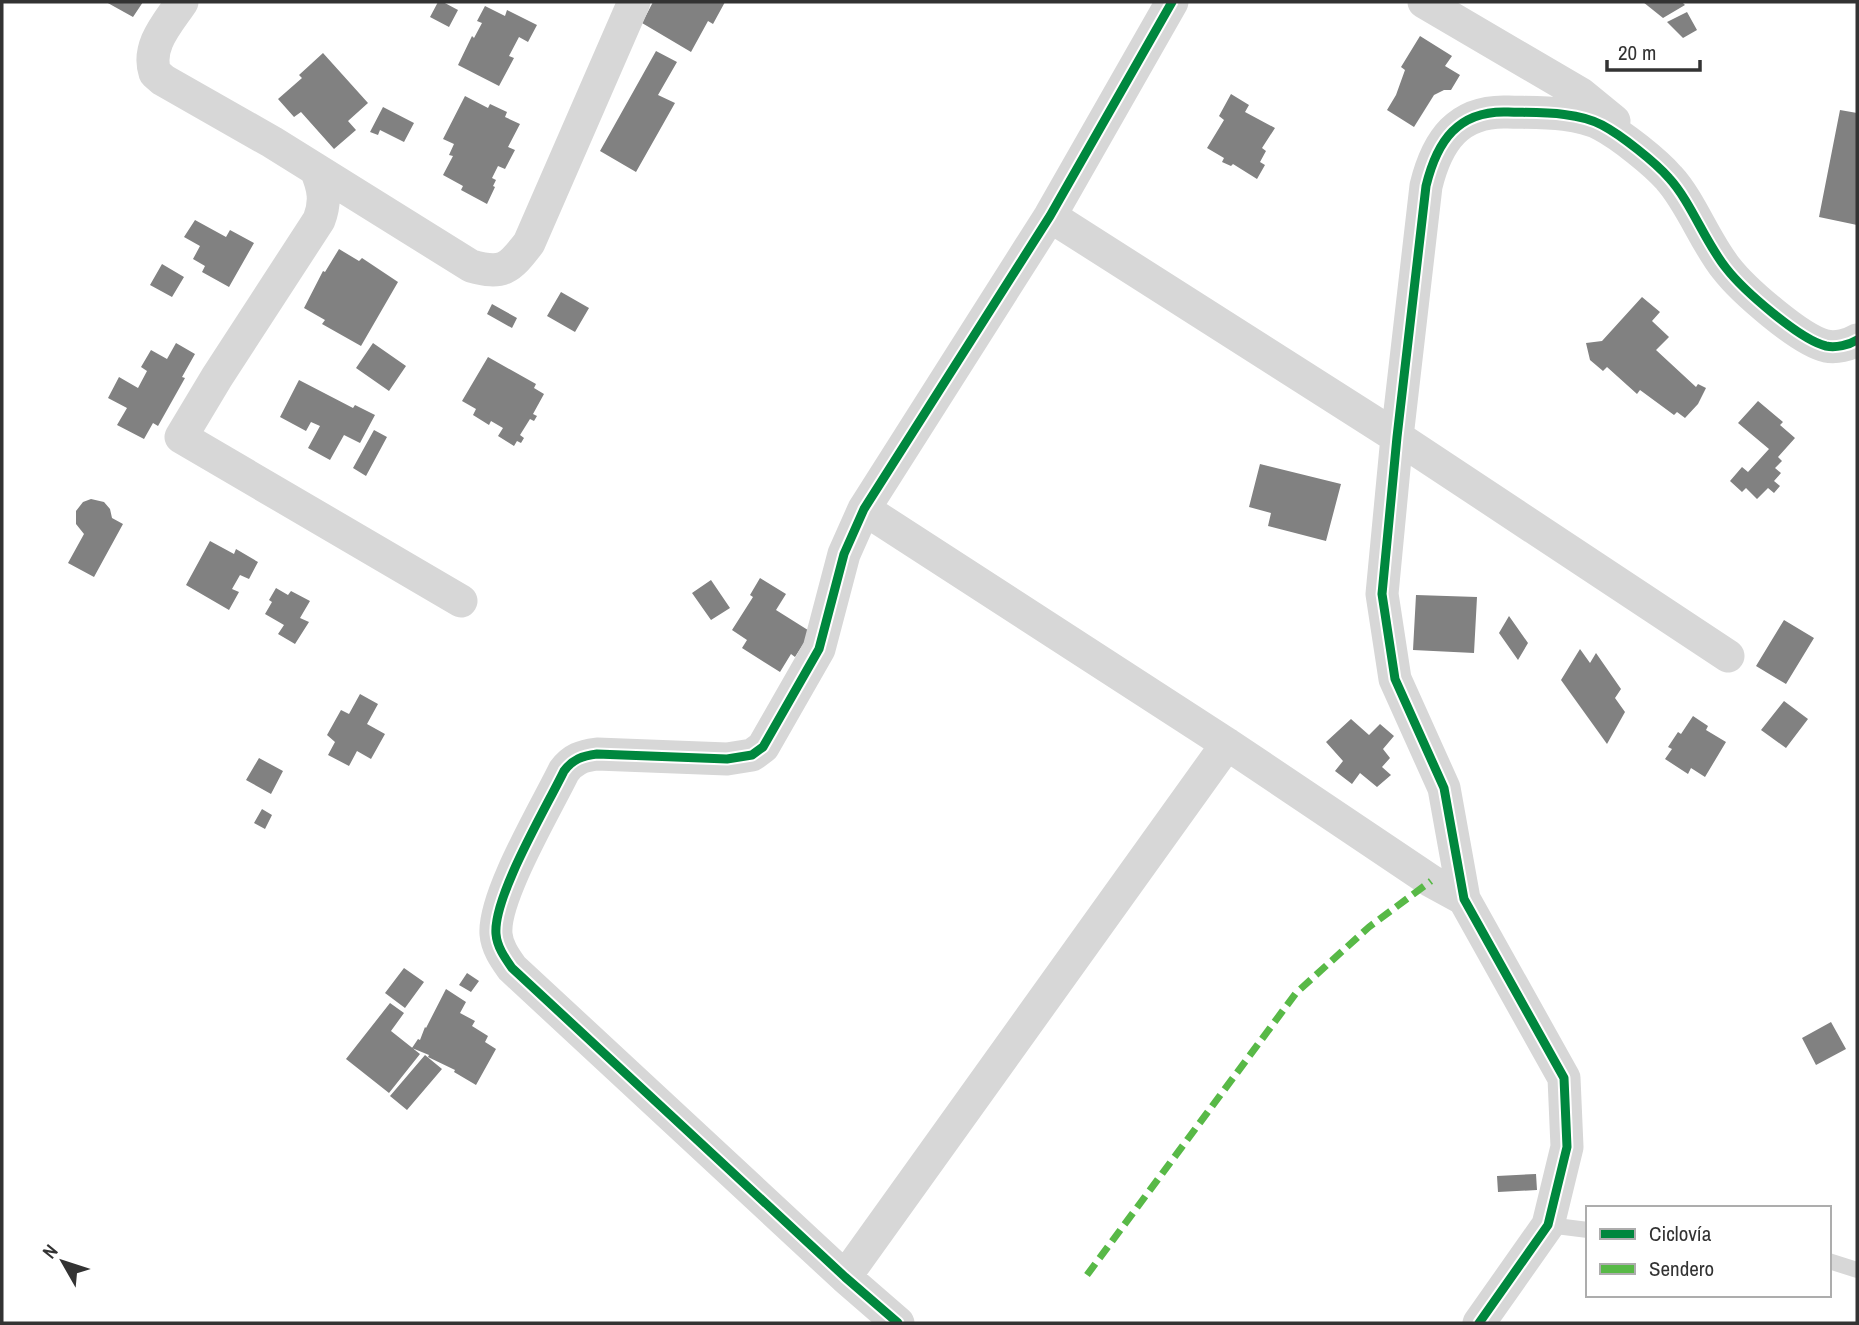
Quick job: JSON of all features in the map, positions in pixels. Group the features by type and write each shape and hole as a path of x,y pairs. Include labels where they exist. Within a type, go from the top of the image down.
{"street":[{"path":"182,2 155,43 152,55 155,73 163,80 272,142 471,266 492,272 504,268 519,257 529,243 634,2"},
{"path":"898,1323 512,968 498,944 497,915 505,891 570,763 578,757 597,754 727,759 757,752 767,743 819,649 844,554 864,509 1050,216 1172,2"},
{"path":"1424,2 1581,94 1646,150 1670,178 1726,269 1773,314 1814,341 1828,346 1857,340"},
{"path":"1479,1323 1548,1225 1567,1147 1564,1078 1464,899 1444,788 1395,679 1382,594 1396,437 1426,186 1438,152 1450,134 1465,119 1484,113 1504,112 1578,116 1601,124 1670,178"},
{"path":"316,170 324,195 324,207 318,220 181,437 461,601"},
{"path":"1050,216 1396,437 1728,656"},
{"path":"864,509 1227,744 1431,881 1464,899"},
{"path":"845,1277 1227,744"}],"lane":[{"path":"1548,1225 1586,1230"},
{"path":"1831,1262 1857,1270"}],"building":[{"path":"106,2 143,2 133,17"},
{"path":"438,2 458,10 449,27 430,17"},
{"path":"653,2 725,2 713,24 708,21 691,52 642,23"},
{"path":"1643,2 1682,2 1685,5 1663,18"},
{"path":"485,6 505,16 507,10 537,25 528,42 519,37 509,56 514,58 499,86 458,65 472,36 474,38 482,23 477,21"},
{"path":"1687,12 1697,30 1683,38 1667,22"},
{"path":"1420,36 1452,56 1445,66 1460,75 1451,90 1434,95 1414,127 1387,110 1405,70 1401,67"},
{"path":"656,51 677,62 658,95 675,103 636,172 600,151"},
{"path":"323,53 368,103 348,121 356,130 334,149 301,112 294,117 278,99 302,78 299,75"},
{"path":"1231,94 1249,105 1245,112 1275,128 1262,148 1266,151 1260,162 1265,165 1257,179 1233,164 1231,166 1222,162 1224,158 1207,148 1224,120 1219,116"},
{"path":"465,96 488,108 490,104 507,112 505,117 520,124 508,147 515,150 505,169 498,166 492,178 496,180 493,186 495,187 487,204 461,190 463,186 443,175 453,156 449,155 454,144 443,139"},
{"path":"383,107 414,123 404,142 380,130 378,135 370,132"},
{"path":"1840,110 1857,113 1857,225 1819,217"},
{"path":"195,220 226,237 230,230 254,243 229,287 202,272 205,266 193,259 200,246 184,237"},
{"path":"339,249 359,261 362,258 398,282 361,346 322,324 325,320 304,308 323,271 325,272"},
{"path":"162,264 184,277 172,297 150,285"},
{"path":"561,292 589,308 575,332 547,316"},
{"path":"1642,297 1660,312 1652,321 1669,337 1656,350 1696,387 1698,384 1706,388 1698,404 1685,418 1677,412 1674,415 1640,390 1637,394 1607,367 1603,371 1590,360 1586,343 1602,341"},
{"path":"492,304 517,318 512,328 487,314"},
{"path":"176,343 195,354 158,426 153,423 144,439 117,425 127,408 108,398 119,377 138,388 147,371 141,367 151,350 167,359"},
{"path":"373,343 406,366 389,391 356,368"},
{"path":"488,357 536,384 534,388 544,394 533,414 537,416 534,421 530,419 520,435 524,438 521,443 517,441 514,446 498,436 503,428 491,421 489,425 473,415 476,409 462,401"},
{"path":"299,380 353,408 355,405 375,415 360,443 344,435 330,460 308,448 320,426 311,422 306,431 280,417"},
{"path":"1758,401 1783,422 1780,425 1795,438 1778,457 1782,461 1775,468 1781,473 1774,481 1780,486 1774,493 1768,488 1757,499 1746,488 1742,492 1730,481 1742,467 1748,472 1769,449 1738,423"},
{"path":"374,430 387,437 366,476 353,468"},
{"path":"1260,464 1341,484 1326,541 1268,526 1271,513 1249,507"},
{"path":"91,499 104,502 110,509 112,518 123,524 94,577 68,563 84,534 76,524 76,511 83,502"},
{"path":"210,541 234,554 236,549 258,562 249,579 240,575 232,589 239,592 229,610 186,585"},
{"path":"760,578 786,594 776,610 811,632 795,657 791,654 780,672 742,648 747,640 732,630 753,597 750,595"},
{"path":"711,580 730,608 711,620 692,593"},
{"path":"276,588 288,595 291,591 310,601 300,618 309,622 295,644 278,634 284,625 265,614"},
{"path":"1416,595 1477,597 1474,653 1413,650"},
{"path":"1509,616 1528,643 1518,660 1499,633"},
{"path":"1784,620 1814,638 1786,684 1756,666"},
{"path":"1580,649 1590,663 1596,653 1621,689 1615,698 1625,712 1607,744 1561,680"},
{"path":"360,694 378,704 367,724 385,734 371,759 357,751 349,766 328,755 335,742 327,735 341,710 349,714"},
{"path":"1784,701 1808,719 1786,748 1761,730"},
{"path":"1693,716 1708,726 1706,730 1726,742 1705,777 1691,768 1688,774 1665,759 1672,749 1668,747"},
{"path":"1351,719 1369,735 1380,724 1394,736 1383,749 1390,758 1382,767 1391,775 1377,787 1360,773 1352,784 1335,771 1343,761 1326,742"},
{"path":"259,758 283,771 271,794 246,780"},
{"path":"262,809 272,815 265,829 254,823"},
{"path":"404,968 424,982 405,1008 385,993"},
{"path":"467,973 479,981 471,992 459,985"},
{"path":"446,989 466,1002 460,1013 475,1021 472,1026 488,1036 485,1042 496,1049 476,1085 454,1072 455,1070 412,1048 418,1039 420,1040"},
{"path":"390,1003 404,1013 391,1031 420,1054 389,1093 346,1059"},
{"path":"1831,1022 1846,1049 1816,1065 1802,1038"},
{"path":"425,1055 442,1069 407,1110 390,1096"},
{"path":"1536,1174 1537,1190 1498,1192 1497,1176"}],"marked path":[{"path":"1087,1275 1296,993 1369,927 1431,881"}],"cycle path":[{"path":"898,1323 512,968 498,943 497,918 522,852 564,771 574,761 597,754 727,759 752,755 763,747 819,649 844,554 864,509 1050,216 1172,2"},
{"path":"1479,1323 1548,1225 1567,1147 1564,1078 1464,899 1444,788 1395,679 1382,594 1426,186 1436,155 1452,131 1476,116 1508,112 1556,114 1592,120 1628,142 1669,178 1726,268 1773,313 1802,334 1826,346 1842,346 1857,340"}]}
